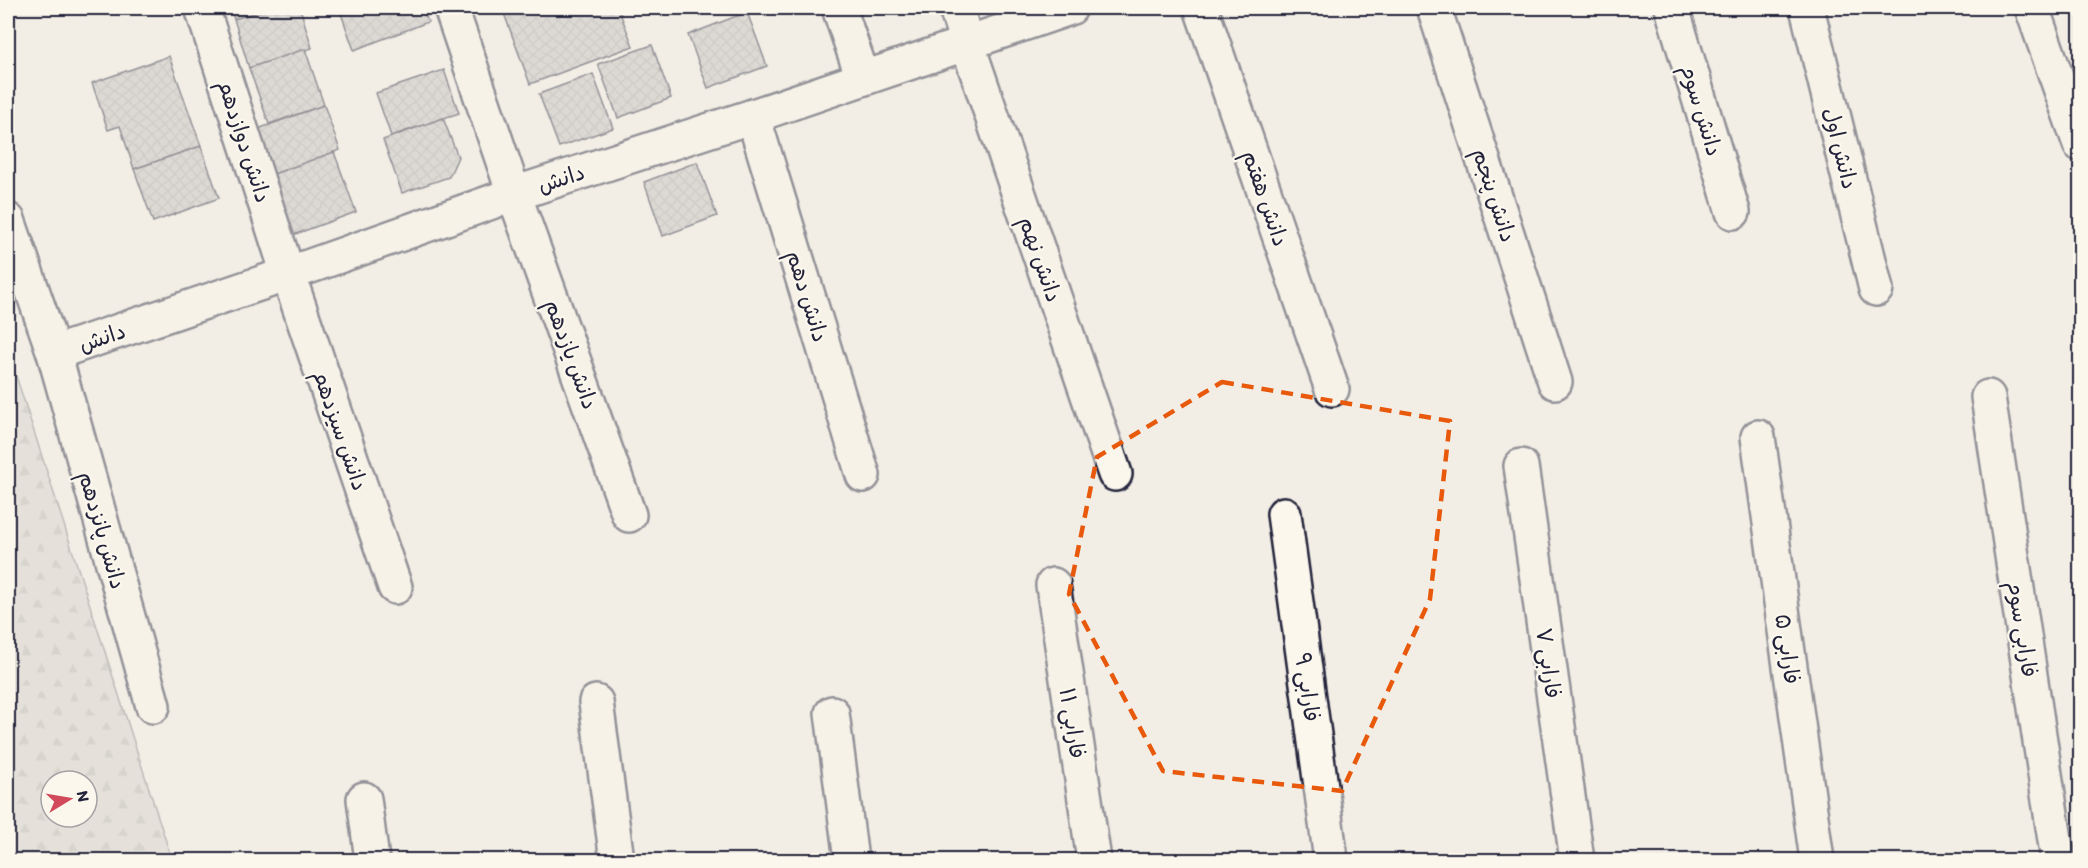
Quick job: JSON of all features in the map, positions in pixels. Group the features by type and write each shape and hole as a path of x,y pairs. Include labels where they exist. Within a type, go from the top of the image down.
{"street":[{"name":"دانش دوازدهم","path":"202,8 288,274"},
{"name":"دانش یازدهم","path":"451,8 514,194 629,515"},
{"path":"839,8 863,78"},
{"name":"دانش نهم","path":"956,8 1115,474"},
{"name":"دانش","path":"54,353 514,194 753,116 1070,8"},
{"name":"دانش هفتم","path":"1201,8 1332,389"},
{"name":"دانش پنجم","path":"1434,8 1555,382"},
{"name":"دانش سوم","path":"1671,8 1733,212"},
{"name":"دانش اول","path":"1807,8 1876,289"},
{"path":"2032,8 2080,144"},
{"name":"دانش دهم","path":"753,116 863,475"},
{"name":"دانش پانزدهم","path":"8,220 54,353 153,706"},
{"name":"دانش سیزدهم","path":"288,274 395,587"},
{"name":"فارابی سوم","path":"1988,397 2058,861"},
{"name":"فارابی ۵","path":"1758,437 1817,861"},
{"name":"فارابی ۷","path":"1521,466 1577,861"},
{"name":"فارابی ۹","path":"1284,514 1331,861"},
{"name":"فارابی ۱۱","path":"1053,585 1094,861"},
{"path":"596,702 617,861"},
{"path":"832,713 850,861"},
{"path":"364,799 372,861"}],"highlighted area":[{"path":"1222,382 1450,421 1430,599 1342,791 1163,771 1069,594 1097,457"}],"green space":[{"path":"8,351 172,860 8,860"}],"building":[{"path":"230,8 273,8 234,19"},
{"path":"273,8 300,8 312,48 249,68 234,19"},
{"path":"339,8 423,8 428,22 354,50"},
{"path":"502,8 618,8 633,46 530,84"},
{"path":"747,12 767,66 708,88 688,35"},
{"path":"652,45 671,98 618,118 598,64"},
{"path":"305,49 324,105 269,124 249,68"},
{"path":"169,56 201,146 134,169 120,126 108,130 92,83"},
{"path":"444,70 459,113 391,136 376,93"},
{"path":"593,74 613,128 559,147 539,94"},
{"path":"324,105 340,150 271,175 255,130"},
{"path":"443,118 458,157 449,177 402,193 383,140"},
{"path":"201,146 219,198 153,222 134,169"},
{"path":"334,152 356,212 293,235 271,175"},
{"path":"697,162 717,216 663,236 644,182"}]}
